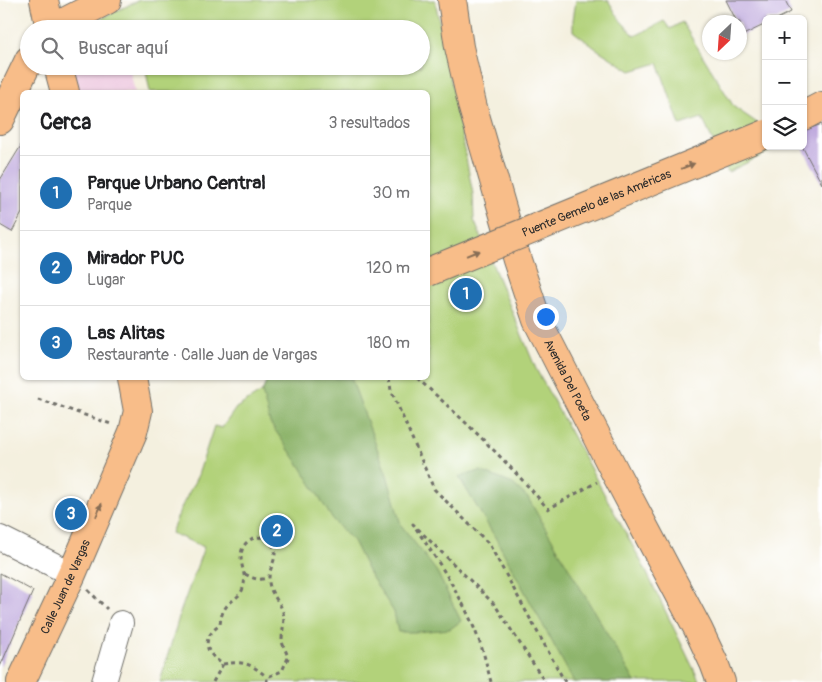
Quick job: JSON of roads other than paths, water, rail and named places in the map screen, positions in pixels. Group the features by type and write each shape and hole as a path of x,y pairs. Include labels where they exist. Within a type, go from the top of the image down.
{"main road":[{"path":"44,0 49,20"},
{"path":"68,20 106,0"},
{"name":"Avenida Del Poeta","path":"452,0 459,47 473,108 517,260 537,320 698,629 714,663 720,682"},
{"path":"0,120 22,75"},
{"path":"60,75 64,90"},
{"path":"807,114 822,106"},
{"name":"Puente Gemelo de las Américas","path":"430,271 762,136"},
{"name":"Calle Juan de Vargas","path":"21,682 72,574 133,432 138,411 132,380"}],"street":[{"path":"0,538 72,574"},
{"path":"104,682 121,624"}],"place":[{"name":"Parque Urbano Central","path":"466,294"},
{"name":"Las Alitas","path":"71,514"},
{"name":"Mirador PUC","path":"277,531"}]}
